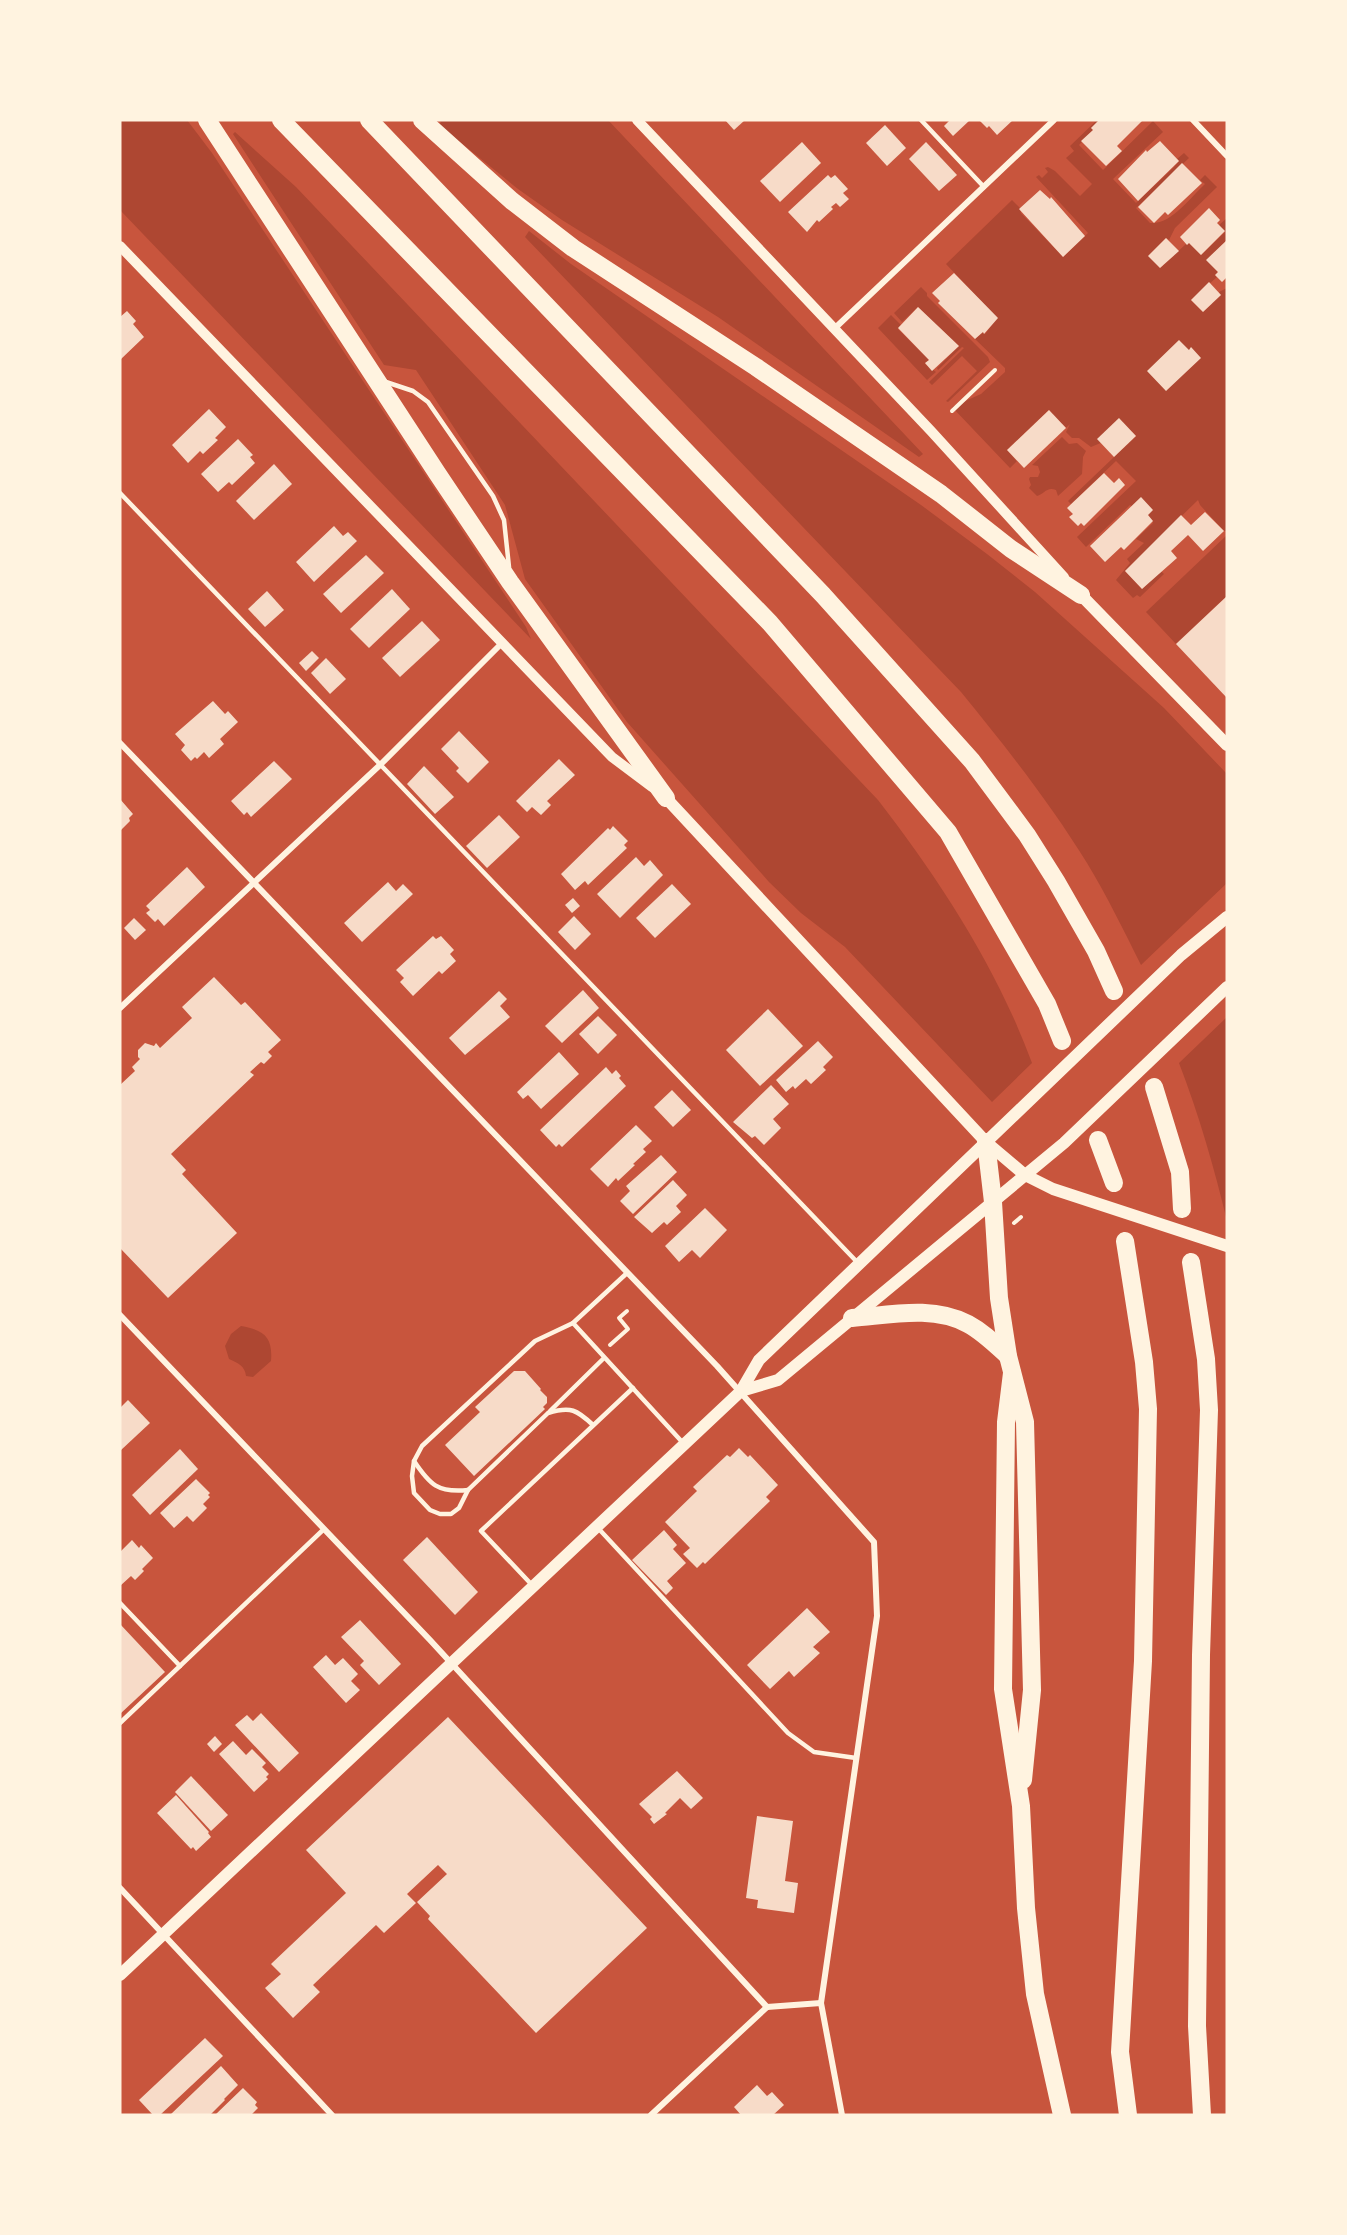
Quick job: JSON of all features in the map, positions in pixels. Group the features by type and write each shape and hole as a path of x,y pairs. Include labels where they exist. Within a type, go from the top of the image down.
{"highway":[{"path":"207,120 510,582 666,798"},
{"path":"281,120 770,623 948,832 1047,1004 1062,1041"},
{"path":"369,120 823,595 972,761 1027,835 1056,881 1096,951 1114,991"},
{"path":"422,120 512,201 573,248 824,414 941,494 1011,549 1081,595"},
{"path":"1154,1087 1180,1172 1182,1209"},
{"path":"1098,1140 1114,1183"},
{"path":"986,1142 993,1202 999,1298 1010,1364 1025,1422 1032,1689 1021,1806"},
{"path":"1125,1241 1144,1362 1148,1409 1143,1661 1120,2052 1128,2115"},
{"path":"1191,1262 1206,1359 1209,1410 1201,1655 1197,2026 1202,2115"},
{"path":"852,1318 912,1313 931,1313 953,1317 969,1324 986,1336 1010,1364 1006,1422 1003,1689 1021,1806 1026,1908 1035,1994 1062,2115"}],"main road":[{"path":"1081,595 1227,745"},
{"path":"666,798 986,1142 1025,1175 1078,1199 1227,1246"},
{"path":"120,1975 741,1391 759,1360 858,1263 1181,955 1227,916"},
{"path":"741,1391 778,1380 1064,1143 1227,987"}],"street":[{"path":"637,120 947,448 1081,595"},
{"path":"834,329 1054,120"},
{"path":"1193,120 1227,156"},
{"path":"120,246 612,757 666,798"},
{"path":"120,1008 381,764 503,642"},
{"path":"120,743 741,1391 874,1542 877,1616 821,2003 842,2115"},
{"path":"120,1315 451,1664 767,2007"},
{"path":"120,1888 332,2115"},
{"path":"651,2115 767,2007 821,2003"}],"lane":[{"path":"921,120 984,187"},
{"path":"375,378 413,391 428,402 493,496 504,520 510,582"},
{"path":"120,493 858,1263"},
{"path":"604,1358 468,1490 459,1508 451,1514 440,1514 429,1510 414,1493 412,1476 414,1461 422,1446 536,1341 573,1323 627,1272"},
{"path":"573,1323 684,1444"},
{"path":"533,1587 481,1531 633,1388"},
{"path":"549,1413 563,1408 579,1412 593,1425"},
{"path":"414,1461 432,1484 441,1490 468,1490"},
{"path":"597,1527 788,1733 814,1752 856,1758"},
{"path":"120,1723 324,1529"},
{"path":"120,1603 180,1666"}],"path":[{"path":"952,411 995,370"}],"shaded area":[{"path":"120,120 187,120 212,153 526,627 531,639 120,210"},
{"path":"438,120 608,120 923,454 919,457 718,317 562,220 518,189 439,125 441,122"},
{"path":"1099,120 1091,128 1093,130 1079,145 1103,170 1153,121 1163,132 1113,179 1136,203 1174,167 1179,161 1177,159 1184,153 1189,158 1136,208 1150,223 1165,220 1180,210 1205,184 1200,180 1205,175 1217,187 1175,228 1169,240 1166,238 1149,255 1160,268 1189,243 1201,255 1225,232 1219,225 1227,218 1227,240 1207,260 1218,272 1215,275 1217,277 1191,300 1203,312 1221,295 1219,292 1227,288 1227,531 1224,531 1198,500 1125,571 1142,589 1161,571 1164,574 1140,597 1137,595 1133,598 1116,580 1130,563 1127,559 1144,543 1136,539 1153,523 1148,515 1130,505 1086,547 1077,537 1136,481 1116,461 1071,504 1068,501 1136,436 1122,422 1110,439 1091,447 1079,438 1072,438 1066,432 1070,424 1066,428 1049,410 1007,450 1017,461 1010,468 952,407 981,394 1005,372 1005,368 975,339 983,332 985,334 997,318 946,264 1012,200 1020,208 1021,213 1063,257 1088,233 1036,177 1039,175 1042,178 1048,172 1045,168 1048,167 1080,196 1092,184 1066,158 1074,151 1070,146"},
{"path":"235,132 296,187 878,800 923,861 965,926 1002,993 1032,1063 992,1102 845,947 801,913 769,882 627,722 525,579 505,505 416,370 384,365 233,134"},
{"path":"529,231 571,264 921,505 987,554 1035,592 1164,708 1227,774 1227,883 1141,965 1101,888 1073,841 1027,776 961,692 525,237"},
{"path":"921,287 927,296 988,357 990,362 948,402 946,401 977,371 962,356 932,385 929,382 964,348 962,347 938,370 937,368 959,346 918,307 902,322 894,313"},
{"path":"891,315 901,325 898,329 929,360 925,364 936,372 927,380 878,328"},
{"path":"1062,437 1069,444 1077,443 1086,451 1083,457 1082,474 1058,496 1056,490 1050,489 1037,496 1029,488 1031,485 1029,479 1038,477 1040,472 1038,466 1032,465"},
{"path":"1227,535 1227,596 1176,644 1146,612"},
{"path":"1227,1017 1227,1221 1206,1141 1179,1063"},
{"path":"241,1326 261,1333 270,1346 271,1361 253,1377 246,1376 243,1367 229,1359 225,1346 231,1334"}],"building":[{"path":"725,120 745,120 734,130"},
{"path":"950,120 970,120 953,136 944,126"},
{"path":"979,120 1013,120 997,135"},
{"path":"1099,120 1143,120 1117,146 1122,151 1106,166 1081,141 1093,130 1091,128"},
{"path":"885,125 906,148 887,166 866,143"},
{"path":"1160,141 1179,161 1138,201 1118,179 1146,150 1147,152"},
{"path":"802,142 821,163 780,202 760,181"},
{"path":"926,142 957,175 939,191 909,159"},
{"path":"1182,163 1202,183 1168,215 1165,212 1154,223 1138,207"},
{"path":"828,175 831,178 835,175 848,189 843,193 849,199 840,207 836,203 831,207 833,209 819,222 817,220 807,232 788,212"},
{"path":"1040,190 1050,199 1051,197 1085,236 1063,257 1019,209"},
{"path":"1209,208 1220,220 1217,223 1225,231 1201,255 1180,237"},
{"path":"1166,238 1179,251 1160,268 1148,256"},
{"path":"1227,240 1227,277 1222,282 1215,275 1218,272 1206,260"},
{"path":"954,273 998,318 984,334 983,332 975,339 938,303 940,301 932,293"},
{"path":"1209,282 1221,295 1203,312 1191,300"},
{"path":"918,307 959,346 932,371 925,363 929,360 898,328"},
{"path":"127,311 136,321 133,324 144,337 120,360 120,317"},
{"path":"1179,340 1189,350 1191,347 1201,358 1166,391 1147,371"},
{"path":"209,409 226,427 215,438 218,440 203,454 200,451 188,463 172,445"},
{"path":"1049,410 1066,428 1024,468 1007,450"},
{"path":"1119,418 1136,436 1114,457 1097,439"},
{"path":"238,439 253,455 250,457 255,463 232,485 229,482 218,492 201,474"},
{"path":"274,464 292,484 254,520 236,501"},
{"path":"1104,473 1114,483 1119,478 1125,485 1084,526 1081,523 1078,526 1069,517 1073,514 1067,508"},
{"path":"1141,497 1153,510 1148,515 1153,521 1124,550 1121,547 1105,562 1090,546"},
{"path":"1205,512 1224,531 1203,551 1188,535 1171,551 1177,558 1142,589 1125,571 1181,515 1191,525"},
{"path":"334,526 343,536 348,532 357,541 314,582 296,562"},
{"path":"366,555 384,573 341,613 323,594"},
{"path":"392,589 410,609 369,648 350,629"},
{"path":"267,591 284,610 265,627 248,609"},
{"path":"1227,596 1227,698 1176,644"},
{"path":"422,621 440,640 400,677 382,658"},
{"path":"312,651 319,658 306,671 299,663"},
{"path":"326,658 346,679 330,694 311,673"},
{"path":"213,701 225,714 228,711 238,722 220,739 224,744 209,758 204,752 191,761 181,750 185,745 175,734"},
{"path":"459,731 489,762 468,783 456,771 459,768 441,749"},
{"path":"559,759 575,775 547,801 551,805 541,815 532,807 527,812 516,801"},
{"path":"274,761 292,779 251,817 247,812 244,815 231,801"},
{"path":"424,766 454,797 435,814 407,784"},
{"path":"120,799 133,814 129,818 130,821 120,831"},
{"path":"499,815 520,837 487,868 466,846"},
{"path":"613,826 628,841 624,845 627,848 588,885 585,881 575,890 561,874 608,828 610,830"},
{"path":"636,857 644,866 650,860 663,875 620,918 597,894"},
{"path":"187,867 205,887 164,926 158,919 155,922 146,913 150,910 146,906"},
{"path":"388,882 396,891 403,884 413,894 362,942 344,923"},
{"path":"672,884 691,904 655,938 636,918"},
{"path":"573,898 580,906 572,913 565,905"},
{"path":"574,916 591,934 575,950 558,932"},
{"path":"134,918 146,930 135,940 124,928"},
{"path":"433,936 436,939 441,936 454,950 450,954 456,961 442,974 439,971 413,996 400,982 404,978 396,970"},
{"path":"214,977 241,1005 245,1002 281,1040 268,1052 272,1056 250,1072 254,1075 171,1154 186,1170 182,1174 237,1233 168,1298 120,1248 120,1085 135,1071 132,1067 140,1059 138,1050 145,1043 154,1046 156,1043 160,1048 192,1018 182,1007"},
{"path":"583,990 599,1008 562,1043 545,1026"},
{"path":"499,991 507,999 500,1006 510,1017 465,1055 449,1038"},
{"path":"768,1009 803,1046 760,1086 726,1050"},
{"path":"598,1016 617,1035 598,1054 579,1034"},
{"path":"818,1041 833,1057 823,1067 826,1070 811,1084 806,1079 795,1089 793,1086 786,1092 776,1080"},
{"path":"559,1052 579,1074 541,1109 528,1095 523,1099 517,1092"},
{"path":"606,1067 612,1074 616,1070 626,1086 562,1147 559,1144 556,1147 540,1130"},
{"path":"771,1085 789,1104 773,1119 781,1128 764,1145 755,1136 752,1138 733,1122"},
{"path":"672,1090 691,1110 673,1127 654,1107"},
{"path":"636,1125 652,1141 643,1149 646,1152 633,1164 635,1165 618,1181 616,1178 608,1187 590,1169"},
{"path":"661,1155 677,1172 633,1214 620,1201 630,1191 626,1186"},
{"path":"673,1180 687,1195 676,1206 681,1212 667,1225 664,1222 652,1233 634,1217"},
{"path":"705,1208 727,1230 700,1258 692,1250 679,1262 665,1246"},
{"path":"514,1371 525,1371 541,1389 547,1397 547,1403 543,1407 545,1409 474,1476 445,1445 480,1412 475,1407"},
{"path":"128,1400 150,1423 120,1451 120,1408"},
{"path":"739,1448 748,1457 750,1455 778,1485 766,1497 770,1501 705,1564 703,1562 697,1568 683,1554 690,1548 665,1522 697,1491 693,1487 727,1455 730,1457"},
{"path":"180,1449 198,1469 150,1515 132,1495"},
{"path":"196,1479 210,1493 208,1495 210,1497 203,1504 207,1508 193,1522 187,1516 174,1528 160,1513"},
{"path":"664,1530 677,1545 673,1549 686,1563 667,1581 673,1588 666,1595 632,1560"},
{"path":"427,1537 478,1592 455,1615 403,1560"},
{"path":"132,1540 139,1548 141,1545 153,1558 135,1580 131,1576 120,1586 120,1552"},
{"path":"807,1608 830,1632 813,1647 820,1653 794,1677 789,1671 770,1689 747,1665"},
{"path":"360,1620 401,1664 379,1685 360,1665 364,1661 341,1637"},
{"path":"120,1624 165,1672 120,1714"},
{"path":"326,1655 335,1665 343,1658 358,1674 351,1681 360,1690 346,1703 313,1667"},
{"path":"261,1713 299,1753 279,1772 235,1725 247,1715 253,1721"},
{"path":"448,1717 647,1928 536,2033 428,1919 430,1916 417,1902 447,1874 438,1865 407,1894 416,1903 384,1933 376,1925 313,1985 320,1992 293,2018 265,1988 281,1974 271,1964 346,1893 306,1850"},
{"path":"215,1736 222,1744 214,1752 207,1744"},
{"path":"233,1741 246,1755 252,1749 266,1763 262,1767 269,1774 266,1777 268,1779 254,1792 219,1754"},
{"path":"677,1771 703,1798 691,1809 680,1798 665,1813 667,1814 654,1824 650,1819 652,1817 639,1804"},
{"path":"191,1776 228,1815 211,1831 175,1792"},
{"path":"176,1795 211,1837 196,1851 193,1847 191,1849 157,1813"},
{"path":"757,1816 793,1821 785,1881 798,1883 794,1913 757,1908 758,1900 746,1898"},
{"path":"205,2038 223,2056 160,2115 153,2115 139,2100"},
{"path":"221,2066 238,2085 210,2115 170,2115"},
{"path":"757,2085 767,2096 772,2092 784,2105 773,2115 741,2115 734,2107"},
{"path":"243,2088 257,2102 255,2105 258,2108 251,2115 215,2115"}]}
